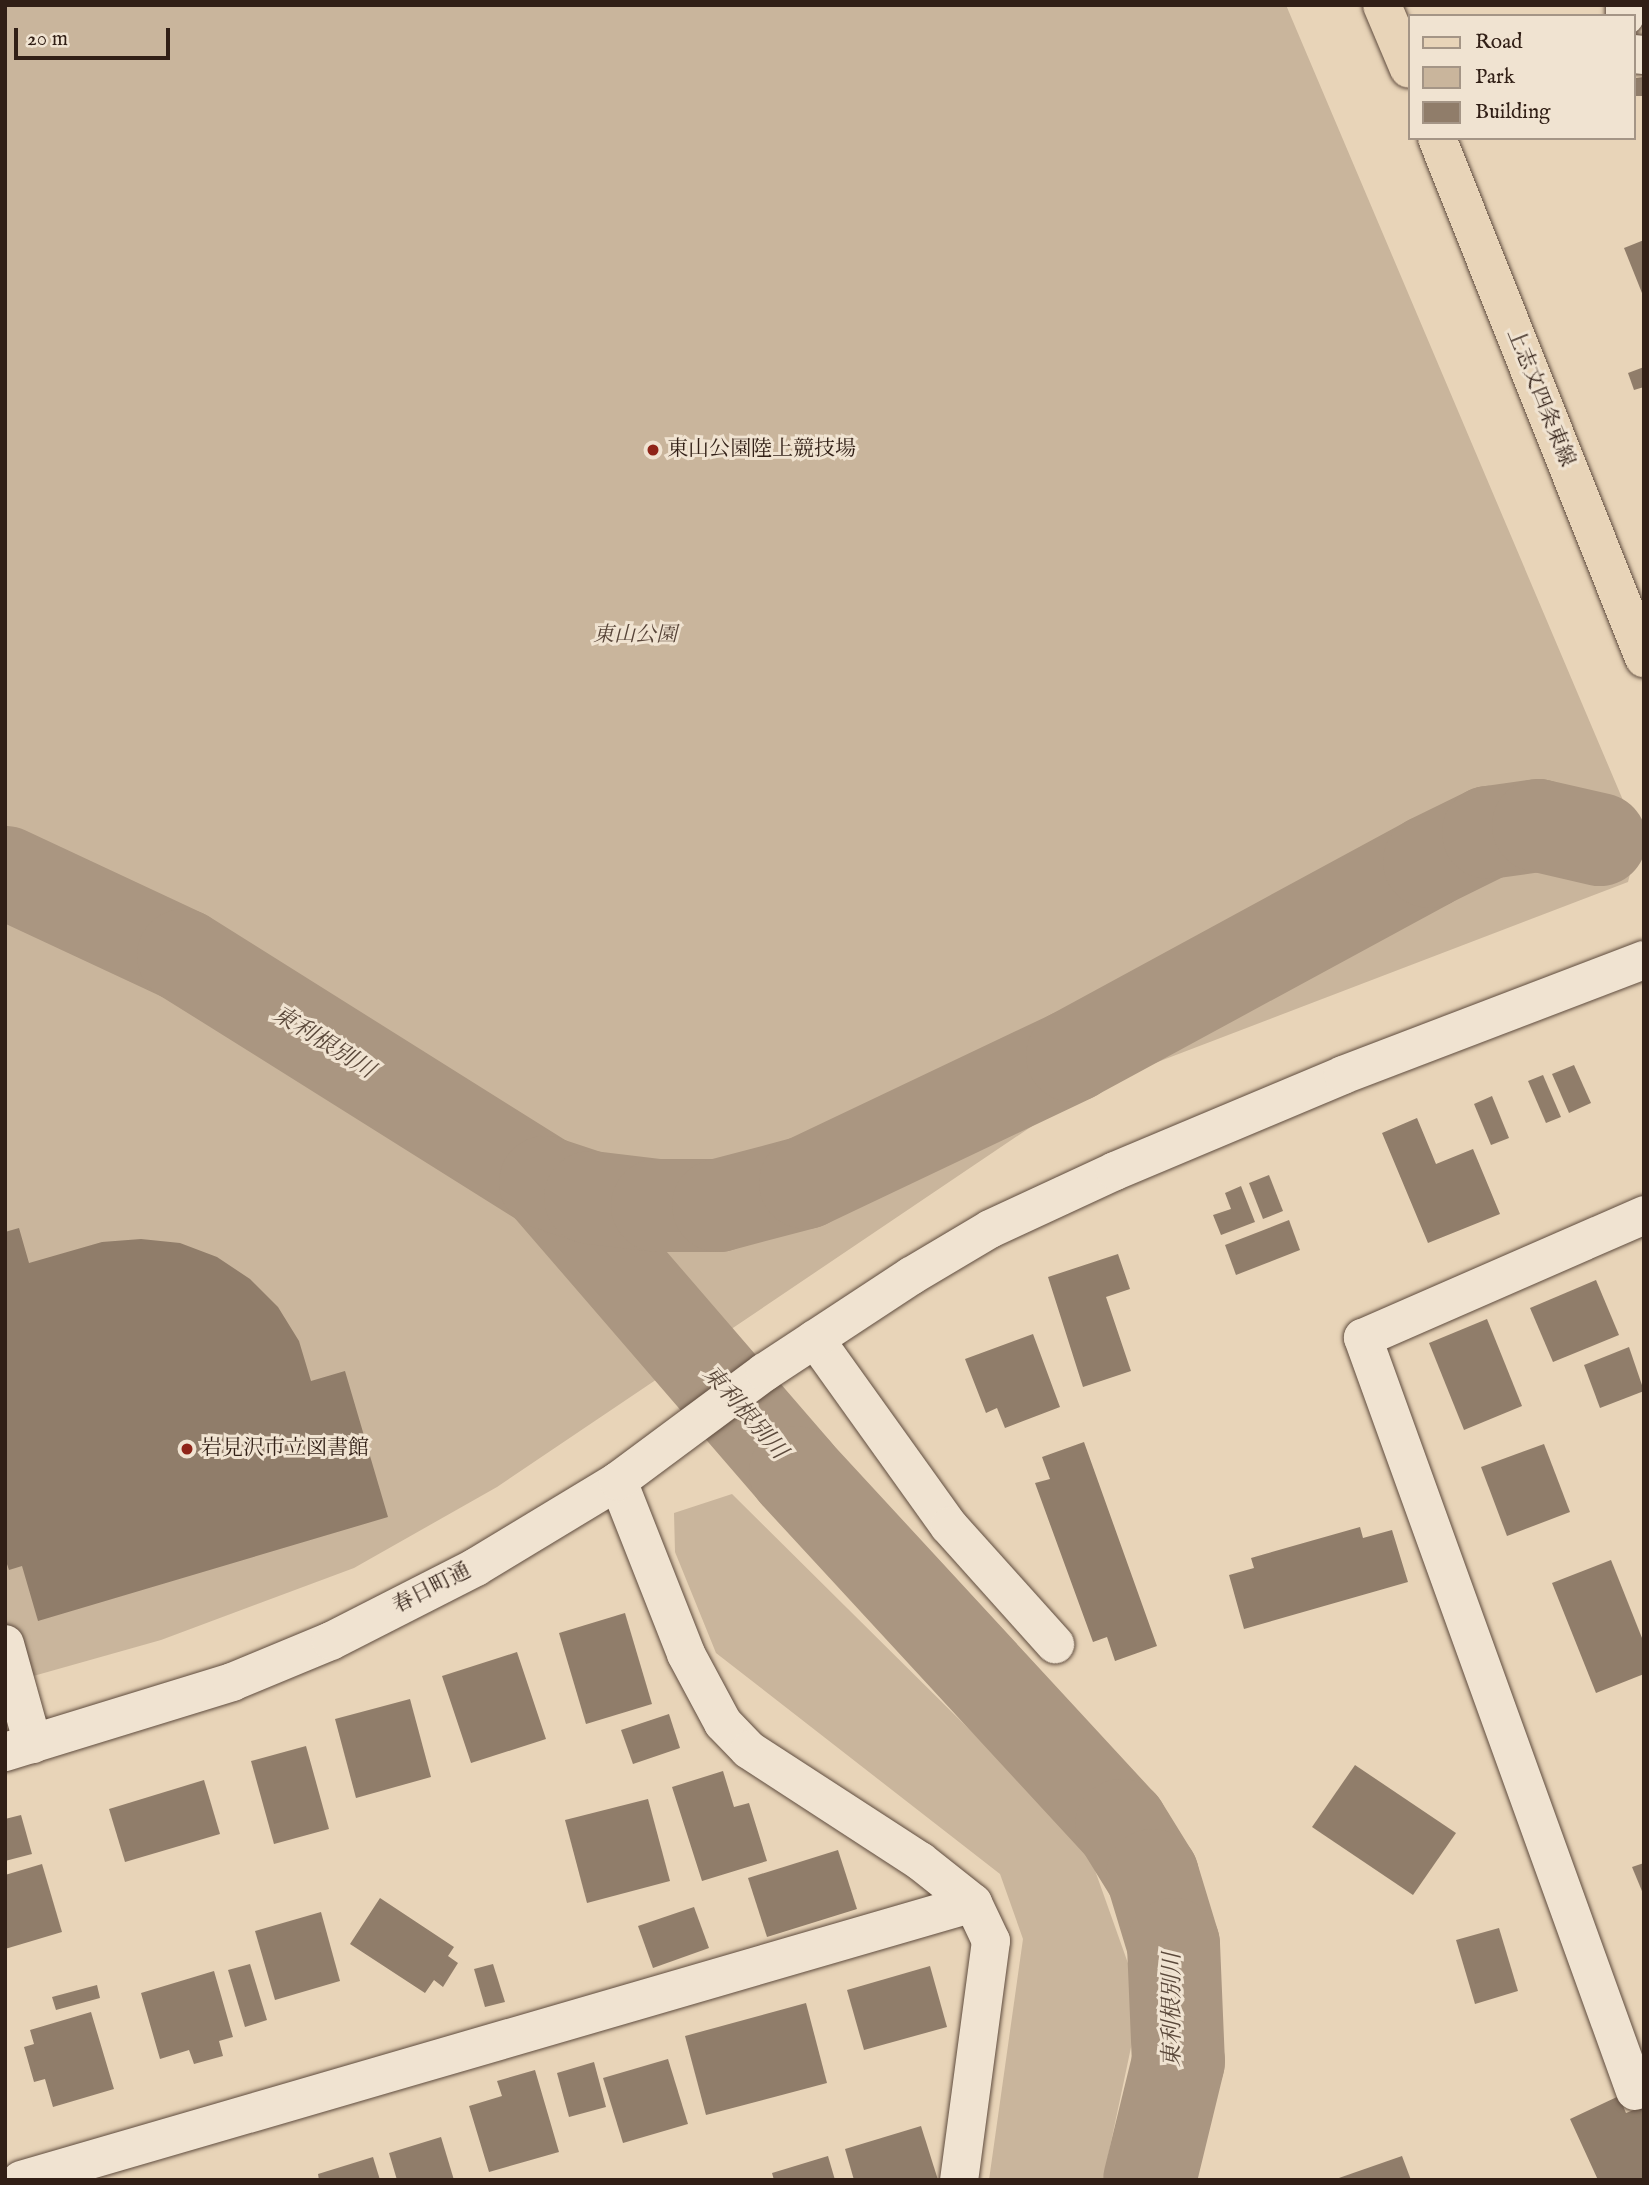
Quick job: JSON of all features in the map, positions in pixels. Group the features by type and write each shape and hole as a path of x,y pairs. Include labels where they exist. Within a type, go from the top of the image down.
{"main road":[{"path":"1382,5 1405,50"},
{"name":"上志文四条東線","path":"1438,140 1644,658"}],"street":[{"name":"春日町通","path":"19,1748 232,1682 331,1641 476,1567 618,1481 765,1372 911,1276 990,1230 1115,1171 1343,1075 1644,960"},
{"path":"1635,2091 1363,1338 1644,1215"},
{"path":"816,1339 948,1526 1055,1644"},
{"path":"618,1481 686,1654 723,1723 748,1750 920,1861 973,1903 991,1941 959,2180"},
{"path":"5,1644 19,1748"},
{"path":"21,2180 973,1903"},
{"path":"5,2172 7,2180"}],"green space":[{"name":"東山公園","path":"5,5 1286,5 1639,838 1628,882 1087,1089 497,1487 354,1568 161,1640 5,1684"},
{"path":"732,1494 1086,1845 1141,2000 1103,2180 989,2180 1023,1939 1000,1874 716,1653 675,1552 674,1513"}],"building":[{"path":"1644,77 1644,96 1636,96 1636,78"},
{"path":"1644,240 1644,298 1624,248"},
{"path":"1644,367 1644,387 1634,390 1628,373"},
{"path":"1574,1065 1591,1103 1569,1113 1552,1074"},
{"path":"1543,1075 1561,1117 1546,1123 1528,1081"},
{"path":"1492,1096 1509,1138 1491,1145 1474,1104"},
{"path":"1417,1118 1436,1164 1473,1149 1500,1214 1428,1243 1382,1133"},
{"path":"1269,1175 1283,1211 1263,1219 1249,1183"},
{"path":"1241,1186 1255,1222 1221,1235 1213,1215 1231,1209 1225,1193"},
{"path":"1289,1220 1300,1250 1236,1275 1225,1245"},
{"name":"岩見沢市立図書館","path":"19,1228 29,1263 102,1242 141,1239 180,1243 217,1257 250,1279 278,1307 299,1341 311,1381 345,1371 388,1517 38,1621 22,1566 9,1570 5,1558 5,1232"},
{"path":"1118,1254 1130,1289 1106,1297 1131,1371 1083,1387 1048,1277"},
{"path":"1596,1280 1619,1335 1553,1362 1530,1308"},
{"path":"1487,1319 1522,1406 1464,1430 1429,1343"},
{"path":"1033,1334 1060,1407 1005,1428 997,1408 986,1413 965,1359"},
{"path":"1629,1347 1644,1391 1600,1408 1584,1365"},
{"path":"1084,1442 1157,1646 1115,1661 1107,1637 1093,1642 1035,1483 1050,1479 1042,1457"},
{"path":"1544,1444 1570,1512 1507,1536 1481,1467"},
{"path":"1360,1527 1363,1538 1392,1530 1408,1582 1244,1629 1229,1575 1254,1568 1251,1558"},
{"path":"1611,1560 1644,1643 1644,1674 1596,1693 1552,1583"},
{"path":"625,1613 652,1704 586,1724 559,1633"},
{"path":"517,1652 546,1739 471,1763 442,1676"},
{"path":"410,1699 431,1777 356,1798 335,1719"},
{"path":"669,1714 680,1748 633,1764 621,1730"},
{"path":"306,1746 329,1829 274,1844 251,1761"},
{"path":"1355,1765 1456,1833 1413,1895 1312,1827"},
{"path":"723,1771 734,1807 749,1803 767,1861 702,1881 672,1787"},
{"path":"204,1780 220,1834 125,1862 109,1809"},
{"path":"648,1799 670,1881 587,1903 565,1820"},
{"path":"21,1815 32,1854 5,1861 5,1819"},
{"path":"838,1850 857,1909 767,1937 748,1878"},
{"path":"1644,1863 1644,1896 1632,1867"},
{"path":"42,1864 62,1932 5,1949 5,1875"},
{"path":"380,1898 454,1947 448,1956 458,1963 443,1987 434,1980 425,1993 350,1944"},
{"path":"694,1907 709,1948 653,1968 638,1926"},
{"path":"321,1912 340,1981 275,2000 255,1931"},
{"path":"1499,1928 1518,1991 1475,2004 1456,1940"},
{"path":"250,1964 267,2020 245,2027 228,1970"},
{"path":"493,1964 505,2002 485,2007 474,1969"},
{"path":"930,1966 947,2027 864,2050 847,1990"},
{"path":"214,1971 233,2037 219,2041 223,2056 194,2064 189,2050 160,2059 141,1993"},
{"path":"97,1985 100,1998 56,2010 52,1997"},
{"path":"806,2003 827,2083 706,2115 685,2036"},
{"path":"91,2012 114,2089 53,2107 45,2079 34,2082 24,2047 34,2044 30,2030"},
{"path":"668,2059 688,2124 623,2143 603,2078"},
{"path":"594,2062 606,2107 569,2117 557,2073"},
{"path":"535,2070 559,2152 489,2172 469,2106 502,2096 497,2081"},
{"path":"1619,2096 1626,2113 1644,2106 1644,2180 1598,2180 1570,2119"},
{"path":"921,2126 938,2180 854,2180 845,2149"},
{"path":"441,2137 454,2180 397,2180 389,2153"},
{"path":"828,2156 835,2180 774,2180 772,2173"},
{"path":"1402,2156 1411,2180 1336,2180 1336,2179"},
{"path":"373,2157 380,2180 319,2180 318,2174"}],"waterway":[{"path":"545,1182 590,1197 657,1205 718,1205 805,1182 1072,1055 1429,861 1488,832 1538,825 1599,839"},
{"name":"東利根別川","path":"5,872 183,955 545,1182 795,1472 1121,1825 1152,1875 1173,1944 1178,2061 1149,2180"}],"place":[{"name":"東山公園陸上競技場","path":"653,450"},
{"name":"岩見沢市立図書館","path":"187,1449"}]}
